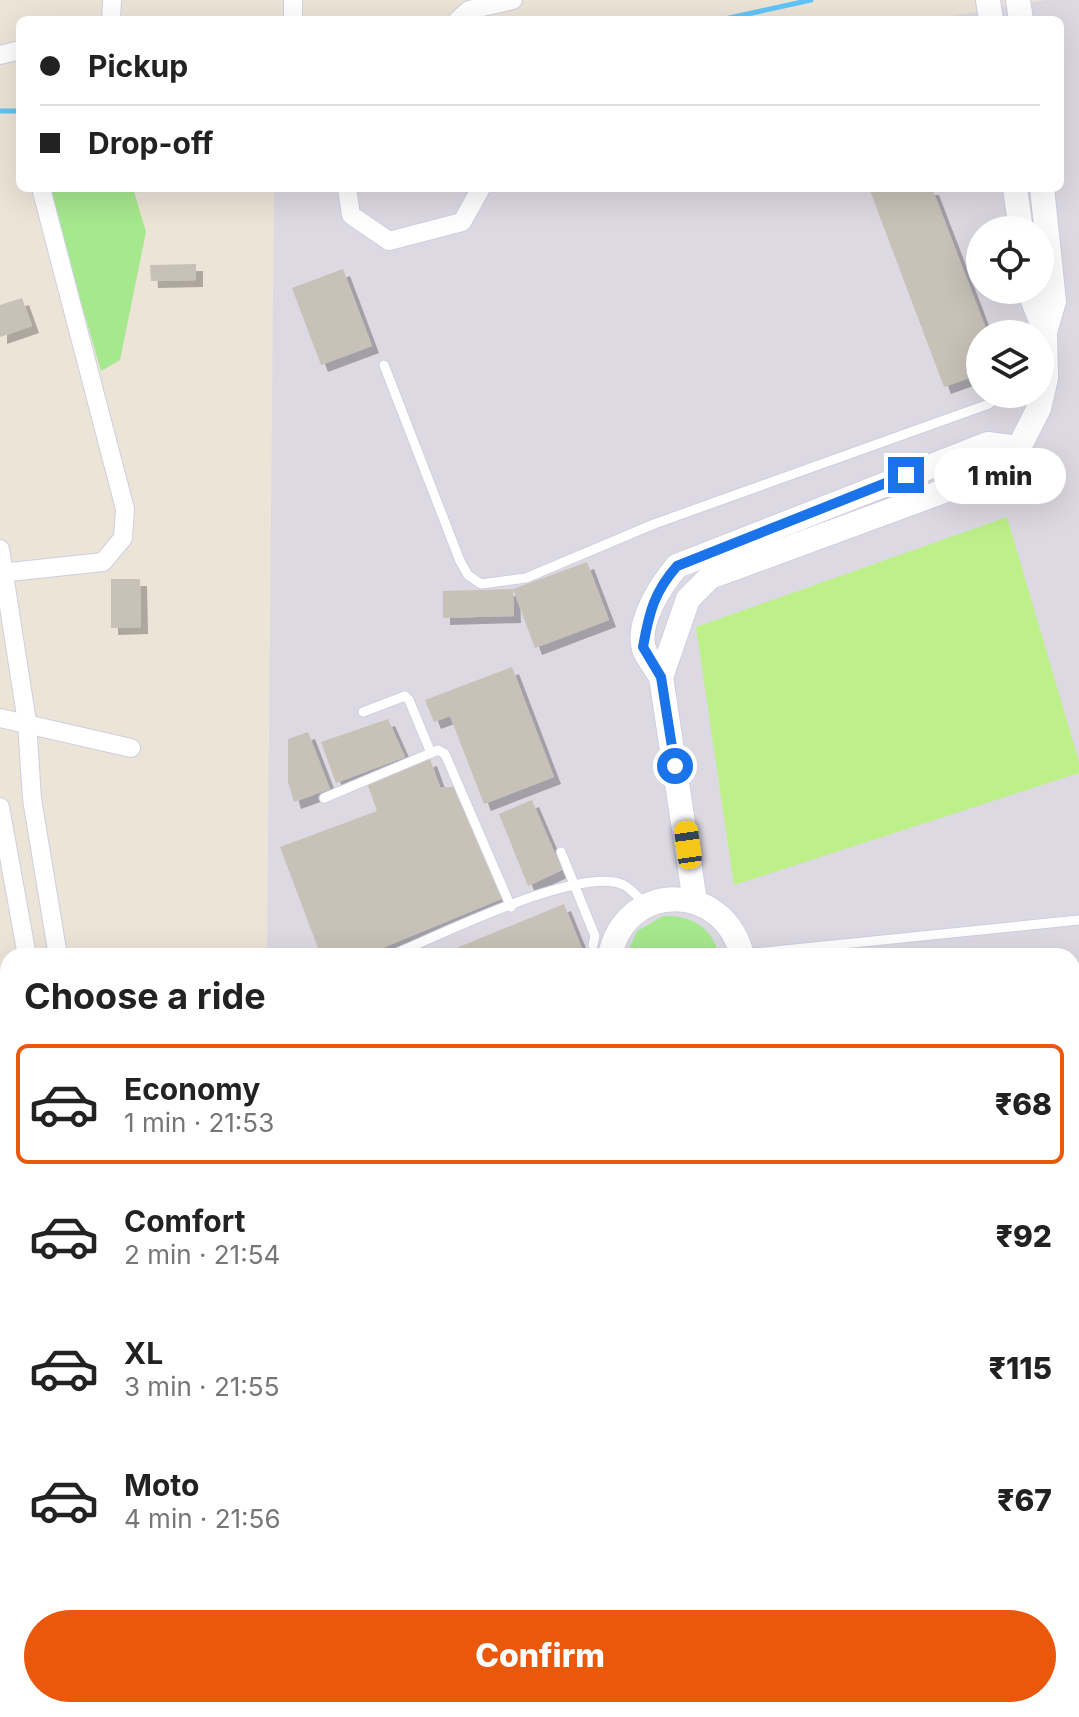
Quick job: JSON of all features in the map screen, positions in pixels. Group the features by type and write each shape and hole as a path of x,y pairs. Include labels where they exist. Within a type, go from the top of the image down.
{"street":[{"path":"462,16 469,10 513,0"},
{"path":"2,572 103,562 123,538 125,509 42,192"},
{"path":"348,192 351,215 389,241 462,222 479,192"},
{"path":"1016,192 1019,216"},
{"path":"1042,192 1054,301 1048,320"},
{"path":"661,677 688,599 710,577 1009,467 1039,408"},
{"path":"695,902 661,677 643,647 650,605 660,585 677,566 988,444 1020,448"},
{"path":"0,549 27,722 32,799 57,948"},
{"path":"0,718 131,748"},
{"path":"0,807 26,948"},
{"path":"604,948 647,906 683,898 726,922 739,948"}],"lane":[{"path":"384,365 460,561 468,575 481,584 526,578 654,524 978,408"},
{"path":"363,712 405,696 431,753"},
{"path":"324,798 438,750 445,754 511,907"},
{"path":"561,852 601,948"},
{"path":"410,948 574,884 598,881 623,885 647,906"},
{"path":"809,948 1079,920"}],"shaded area":[{"path":"1046,0 1079,0 1079,948 267,948 274,192 1064,192 1064,16 952,16"}],"green space":[{"path":"49,192 134,192 146,232 120,360 101,371"},
{"path":"1007,517 1079,762 1079,773 734,885 696,627"},
{"path":"663,916 683,918 706,930 717,948 630,948 637,931"}],"building":[{"path":"871,192 934,192 966,277 966,304 976,304 983,320 966,320 966,379 944,387"},
{"path":"196,264 196,280 151,281 150,265"},
{"path":"343,269 372,346 321,365 292,288"},
{"path":"22,298 32,326 0,337 0,305"},
{"path":"587,562 609,620 535,648 513,589"},
{"path":"111,579 140,579 141,627 111,628"},
{"path":"513,589 514,616 443,618 443,591"},
{"path":"512,667 554,777 484,804 450,716 434,722 425,700"},
{"path":"388,719 405,757 336,783 321,742"},
{"path":"308,732 330,789 294,802 288,782 288,739"},
{"path":"430,759 440,787 457,787 501,899 382,948 318,948 280,847 377,811 367,783"},
{"path":"532,800 562,870 528,886 499,814"},
{"path":"564,904 582,948 457,948"}],"waterway":[{"path":"738,16 811,0"},
{"path":"0,111 16,111"}],"route":[{"path":"675,766 661,677 643,647 650,605 660,585 677,566 906,475"}]}
